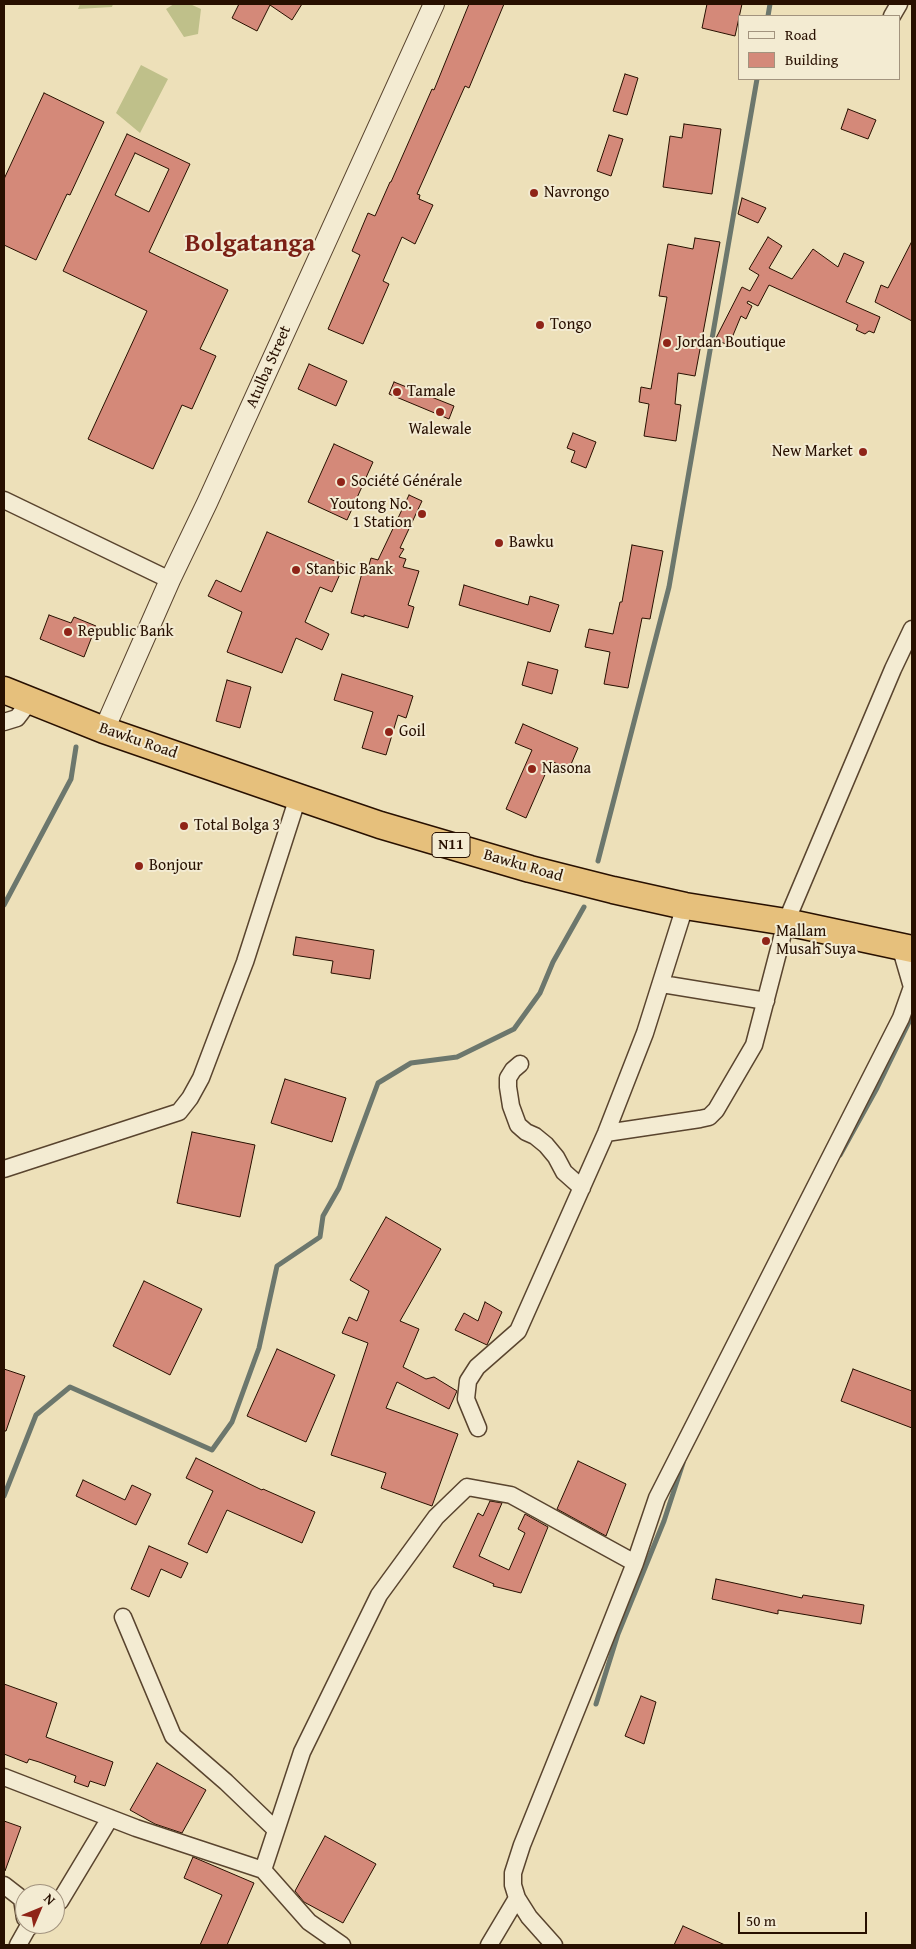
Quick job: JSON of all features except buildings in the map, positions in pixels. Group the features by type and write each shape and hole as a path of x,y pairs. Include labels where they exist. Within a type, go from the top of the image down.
{"highway":[{"name":"Bawku Road","path":"4,690 104,730 380,825 530,869 685,906 786,922 906,948"}],"street":[{"name":"Atulba Street","path":"104,730 170,580 434,4"},
{"path":"893,15 899,4"},
{"path":"4,500 170,580"},
{"path":"606,1133 708,1117 716,1110 754,1045 786,922 893,669 912,629"},
{"path":"4,722 17,718 30,701"},
{"path":"4,1169 179,1112 190,1098 201,1078 245,962 298,797"},
{"path":"478,1428 466,1399 468,1381 477,1367 518,1331 606,1133 645,1033 685,906"},
{"path":"554,1945 529,1917 517,1898 512,1873 635,1563 657,1498 901,1018 912,987 906,948"},
{"path":"662,984 766,1001"},
{"path":"520,1064 508,1078 511,1106 518,1125 546,1145 556,1157 564,1172 582,1188"},
{"path":"263,1870 302,1752 379,1595 436,1516 467,1487 511,1495 635,1563"},
{"path":"123,1617 173,1736 226,1782 275,1829"},
{"path":"4,1777 110,1818 263,1870 308,1922 342,1945"},
{"path":"65,1893 110,1818"},
{"path":"4,1885 15,1894"},
{"path":"489,1945 517,1898"}],"green space":[{"path":"80,4 113,4 112,7 78,9"},
{"path":"174,4 190,4 201,9 198,34 184,37 166,9"},
{"path":"141,65 168,79 140,133 116,113"}],"waterway":[{"path":"768,15 770,4"},
{"path":"598,861 669,587 757,80"},
{"path":"4,905 71,779 76,747"},
{"path":"4,1496 36,1415 70,1387 212,1450 232,1422 259,1348 277,1266 320,1237 323,1216 339,1188 378,1083 411,1063 457,1057 514,1029 540,993 553,962 584,907"},
{"path":"840,1155 877,1088 912,1016"},
{"path":"596,1704 618,1634 664,1521 683,1463"}],"place":[{"name":"Navrongo","path":"534,193"},
{"name":"Tongo","path":"540,325"},
{"name":"Jordan Boutique","path":"667,343"},
{"name":"Tamale","path":"397,392"},
{"name":"Walewale","path":"440,412"},
{"name":"New Market","path":"863,452"},
{"name":"Société Générale","path":"341,482"},
{"name":"Youtong No. 1 Station","path":"422,514"},
{"name":"Bawku","path":"499,543"},
{"name":"Stanbic Bank","path":"296,570"},
{"name":"Republic Bank","path":"68,632"},
{"name":"Goil","path":"389,732"},
{"name":"Nasona","path":"532,769"},
{"name":"Total Bolga 3","path":"184,826"},
{"name":"Bonjour","path":"139,866"},
{"name":"Mallam Musah Suya","path":"766,941"}],"district":[{"name":"Bolgatanga","path":"250,244"}]}
